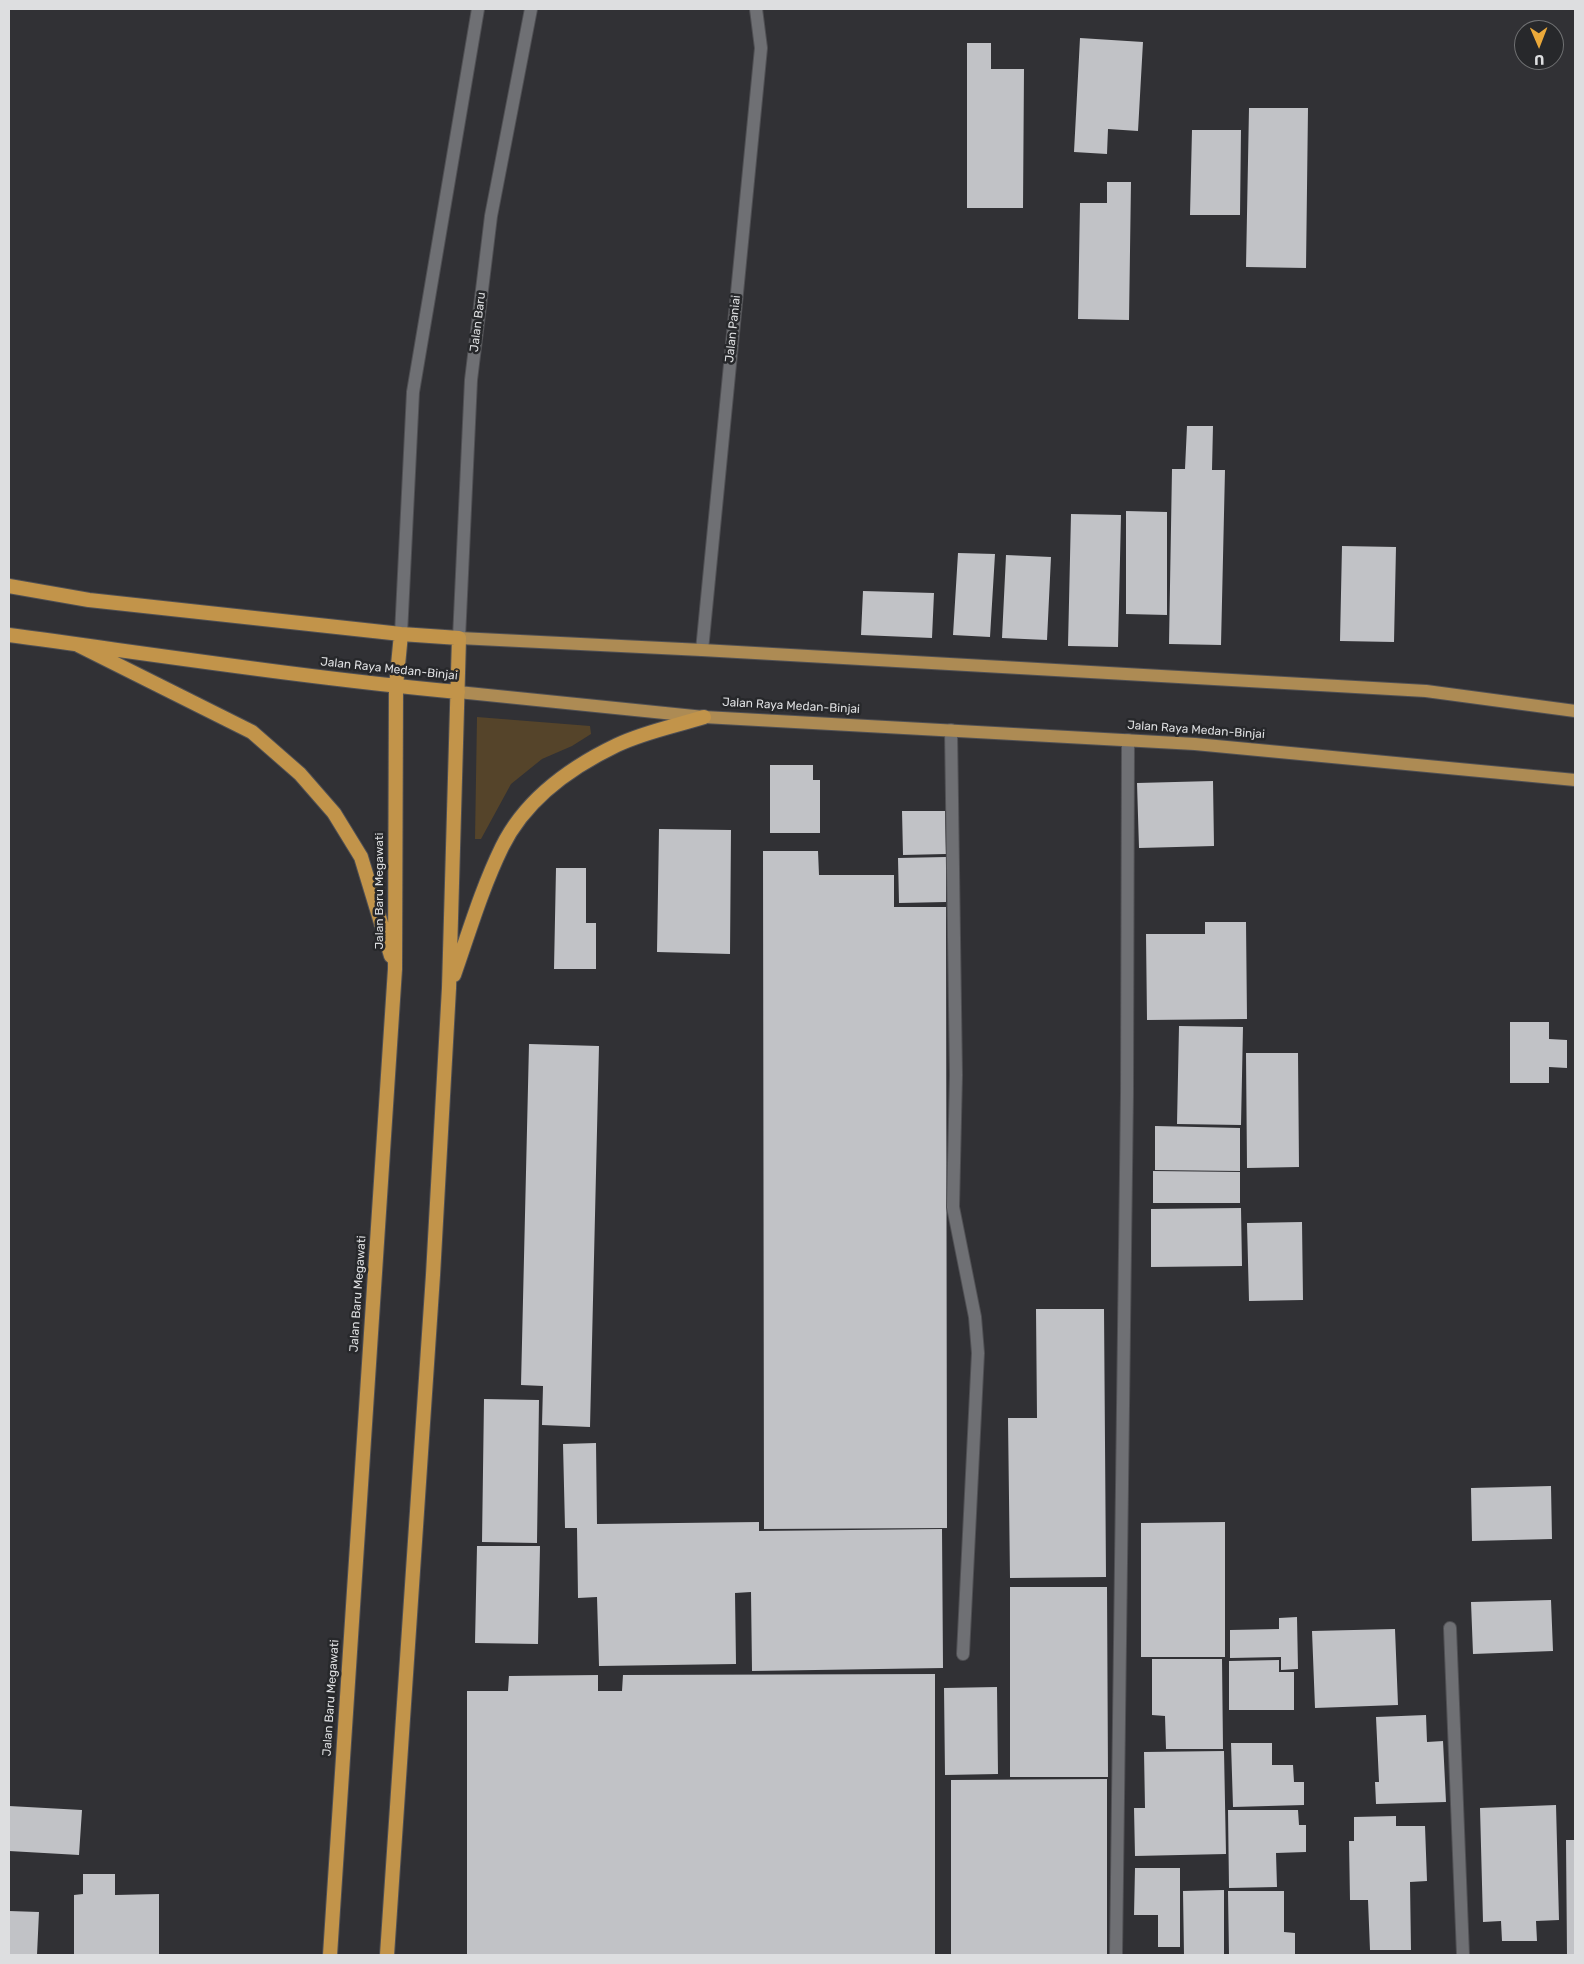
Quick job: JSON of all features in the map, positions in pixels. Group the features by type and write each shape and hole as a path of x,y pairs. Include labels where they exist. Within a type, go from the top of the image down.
{"highway":[{"path":"9,586 89,600 402,634 459,638 449,988 433,1275 387,1955"},
{"name":"Jalan Baru Megawati","path":"330,1955 395,969 396,686 402,634"},
{"name":"Jalan Raya Medan-Binjai","path":"9,635 143,655 458,692"},
{"path":"76,644 252,732 300,774 334,813 361,857 395,969"},
{"path":"449,988 486,884 503,845 525,812 548,788 578,767 618,745 704,717"}],"main road":[{"path":"459,638 1426,690 1575,711"},
{"name":"Jalan Raya Medan-Binjai","path":"458,692 704,717 1195,744 1575,780"}],"street":[{"path":"402,634 413,392 478,9"},
{"name":"Jalan Baru","path":"459,638 471,380 491,216 531,9"},
{"name":"Jalan Paniai","path":"702,650 761,48 756,9"},
{"path":"951,730 956,1075 953,1206 974,1317 978,1353 963,1654"},
{"path":"1116,1955 1127,1093 1128,740"},
{"path":"1450,1628 1463,1955"}],"shaded area":[{"path":"477,717 590,726 591,734 572,746 542,759 511,784 481,839 475,839"}],"building":[{"path":"1080,38 1143,42 1138,131 1108,129 1107,154 1074,152"},
{"path":"967,43 991,43 991,69 1024,69 1023,208 967,208"},
{"path":"1249,108 1308,108 1306,268 1246,267"},
{"path":"1192,130 1241,130 1240,215 1190,215"},
{"path":"1107,182 1131,182 1129,320 1078,319 1080,203 1107,203"},
{"path":"1187,426 1213,426 1212,470 1225,470 1221,645 1169,644 1172,469 1185,469"},
{"path":"1126,511 1167,512 1167,615 1126,614"},
{"path":"1071,514 1121,515 1118,647 1068,646"},
{"path":"1342,546 1396,547 1394,642 1340,641"},
{"path":"958,553 995,554 990,637 953,635"},
{"path":"1006,555 1051,557 1047,640 1002,638"},
{"path":"863,591 934,593 932,638 861,635"},
{"path":"770,765 813,765 813,780 820,780 820,833 770,833"},
{"path":"1213,781 1214,846 1139,848 1137,783"},
{"path":"902,811 945,811 946,854 903,855"},
{"path":"659,829 731,830 730,954 657,952"},
{"path":"763,851 818,851 819,875 894,875 894,907 946,907 947,1528 764,1529"},
{"path":"946,857 946,902 899,903 898,858"},
{"path":"556,868 586,868 586,923 596,923 596,969 554,969"},
{"path":"1205,922 1246,922 1247,1019 1147,1020 1146,934 1205,934"},
{"path":"1510,1022 1549,1022 1549,1039 1567,1040 1567,1068 1549,1067 1549,1083 1510,1083"},
{"path":"1179,1026 1243,1027 1241,1125 1177,1124"},
{"path":"529,1044 599,1046 590,1427 542,1425 543,1386 521,1385"},
{"path":"1246,1053 1298,1053 1299,1167 1247,1168"},
{"path":"1155,1126 1240,1128 1240,1171 1155,1170"},
{"path":"1153,1171 1240,1172 1240,1203 1153,1203"},
{"path":"1241,1208 1242,1266 1151,1267 1151,1209"},
{"path":"1302,1222 1303,1300 1249,1301 1247,1223"},
{"path":"1036,1309 1104,1309 1106,1577 1010,1578 1008,1418 1037,1418"},
{"path":"484,1399 539,1400 537,1543 482,1542"},
{"path":"596,1443 597,1524 759,1522 759,1531 942,1529 943,1668 752,1671 751,1592 735,1593 736,1664 599,1666 597,1597 578,1598 577,1528 565,1528 563,1444"},
{"path":"1551,1486 1552,1539 1472,1541 1471,1488"},
{"path":"1225,1522 1225,1657 1141,1657 1141,1523"},
{"path":"477,1546 540,1546 538,1644 475,1643"},
{"path":"1010,1587 1107,1587 1108,1777 1010,1777"},
{"path":"1551,1600 1553,1651 1473,1654 1471,1602"},
{"path":"1297,1617 1298,1669 1281,1670 1281,1657 1230,1658 1230,1630 1279,1629 1279,1618"},
{"path":"1395,1629 1398,1705 1315,1708 1312,1631"},
{"path":"1152,1659 1222,1659 1223,1749 1166,1749 1165,1716 1152,1715"},
{"path":"1279,1660 1279,1672 1294,1672 1294,1710 1229,1710 1229,1661"},
{"path":"935,1674 935,1955 467,1955 467,1691 508,1691 509,1676 598,1675 598,1691 622,1691 623,1675"},
{"path":"997,1687 998,1774 945,1775 944,1688"},
{"path":"1426,1715 1427,1742 1443,1741 1446,1802 1376,1804 1375,1782 1379,1782 1376,1717"},
{"path":"1231,1743 1272,1743 1272,1765 1293,1765 1294,1782 1304,1782 1304,1805 1233,1807"},
{"path":"1224,1751 1226,1854 1135,1856 1134,1808 1145,1808 1144,1752"},
{"path":"1107,1779 1107,1955 951,1955 951,1780"},
{"path":"1556,1805 1559,1920 1536,1921 1537,1941 1502,1941 1501,1921 1483,1922 1480,1808"},
{"path":"9,1806 82,1810 79,1855 9,1851"},
{"path":"1228,1810 1298,1810 1299,1825 1306,1825 1306,1852 1276,1853 1277,1887 1229,1888"},
{"path":"1396,1816 1396,1826 1425,1826 1427,1881 1410,1882 1411,1950 1370,1950 1368,1900 1350,1900 1349,1841 1354,1841 1354,1817"},
{"path":"1566,1840 1575,1840 1575,1955 1567,1955"},
{"path":"1135,1868 1180,1868 1180,1947 1158,1947 1158,1915 1134,1915"},
{"path":"83,1874 115,1874 115,1895 159,1894 159,1955 74,1955 74,1895 83,1894"},
{"path":"1224,1890 1224,1955 1184,1955 1183,1891"},
{"path":"1228,1891 1284,1891 1284,1932 1295,1933 1295,1955 1229,1955"},
{"path":"9,1911 39,1912 37,1955 9,1955"}]}
